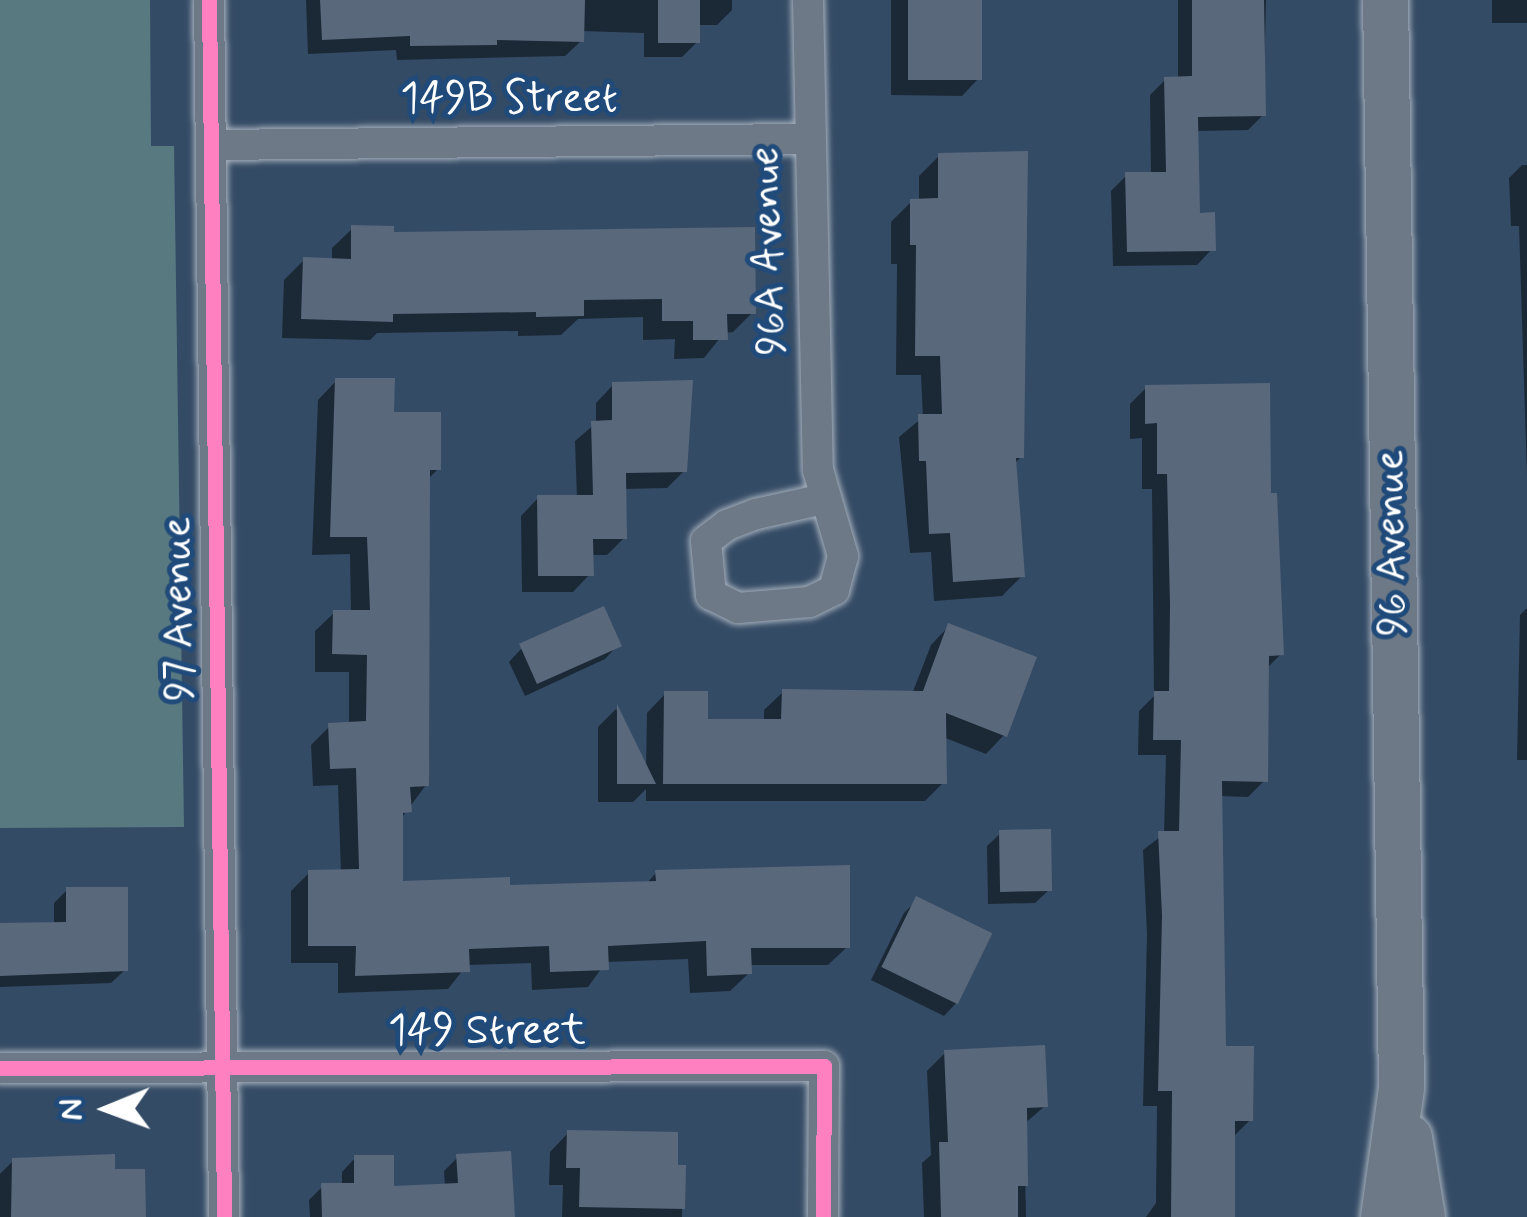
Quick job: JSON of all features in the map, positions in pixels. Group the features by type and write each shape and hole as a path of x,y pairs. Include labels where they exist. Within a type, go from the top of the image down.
{"main road":[{"name":"96 Avenue","path":"1383,1217 1401,1087 1385,0"},
{"name":"96 Avenue","path":"1401,1087 1423,1217"}],"street":[{"name":"97 Avenue","path":"209,0 224,1217"},
{"name":"96A Avenue","path":"808,0 818,470 843,556 834,590 776,609 738,608 711,595 706,542 727,525 756,514 824,499"},
{"name":"149B Street","path":"211,145 808,139"},
{"name":"149 Street","path":"0,1068 824,1066 824,1217"}],"green space":[{"path":"0,0 150,0 151,146 174,146 184,827 0,828"}],"building":[{"path":"320,0 585,0 584,42 497,40 497,45 410,46 410,36 322,40"},
{"path":"658,0 700,0 700,43 658,43"},
{"path":"908,0 982,0 982,80 908,80"},
{"path":"1192,0 1264,0 1266,116 1198,117 1200,213 1215,212 1216,251 1127,252 1125,172 1166,172 1164,77 1192,76"},
{"path":"1028,151 1024,458 1016,458 1025,577 953,582 950,533 929,534 926,461 919,461 918,414 942,414 940,356 915,356 916,245 910,245 910,199 938,198 938,153"},
{"path":"351,225 394,226 394,232 755,227 756,314 727,314 728,340 693,340 693,321 662,321 662,299 584,300 584,316 536,317 536,312 393,314 393,322 301,319 303,257 351,259"},
{"path":"335,378 395,378 394,412 441,412 441,470 430,470 429,786 410,787 412,812 403,813 403,881 510,877 510,885 656,881 655,870 850,865 850,948 751,948 752,974 707,976 706,941 608,946 609,970 550,972 549,946 469,949 470,972 355,976 356,946 308,946 308,870 359,869 356,768 330,769 328,723 366,721 367,655 332,654 333,610 370,610 367,537 330,537"},
{"path":"693,380 687,472 626,473 627,539 593,539 594,576 538,576 537,495 593,495 591,421 612,420 612,382"},
{"path":"1270,383 1271,493 1277,493 1284,655 1269,656 1268,782 1222,781 1226,1046 1254,1046 1253,1121 1235,1121 1235,1217 1171,1217 1172,1091 1158,1091 1162,916 1158,831 1179,831 1181,740 1153,740 1154,691 1169,691 1170,605 1167,474 1157,474 1157,423 1145,424 1145,385"},
{"path":"604,606 622,646 537,684 519,644"},
{"path":"948,623 1037,657 1007,737 946,713 947,784 663,784 664,691 708,691 708,719 781,719 782,689 923,691"},
{"path":"617,704 656,784 617,784"},
{"path":"1051,829 1052,891 1000,892 999,830"},
{"path":"66,887 128,887 128,971 0,976 0,923 66,922"},
{"path":"916,896 992,933 958,1004 881,967"},
{"path":"1045,1045 1048,1107 1027,1108 1028,1186 1018,1186 1018,1217 941,1217 939,1142 948,1142 944,1050"},
{"path":"567,1130 678,1132 678,1165 686,1165 685,1209 579,1207 580,1168 566,1168"},
{"path":"511,1151 515,1217 322,1217 321,1183 354,1183 354,1155 394,1155 394,1186 458,1183 456,1154"},
{"path":"115,1154 115,1169 145,1169 146,1217 11,1217 12,1158"}],"cycle path":[{"path":"209,0 224,1217"},
{"path":"0,1068 824,1066 823,1217"}]}
